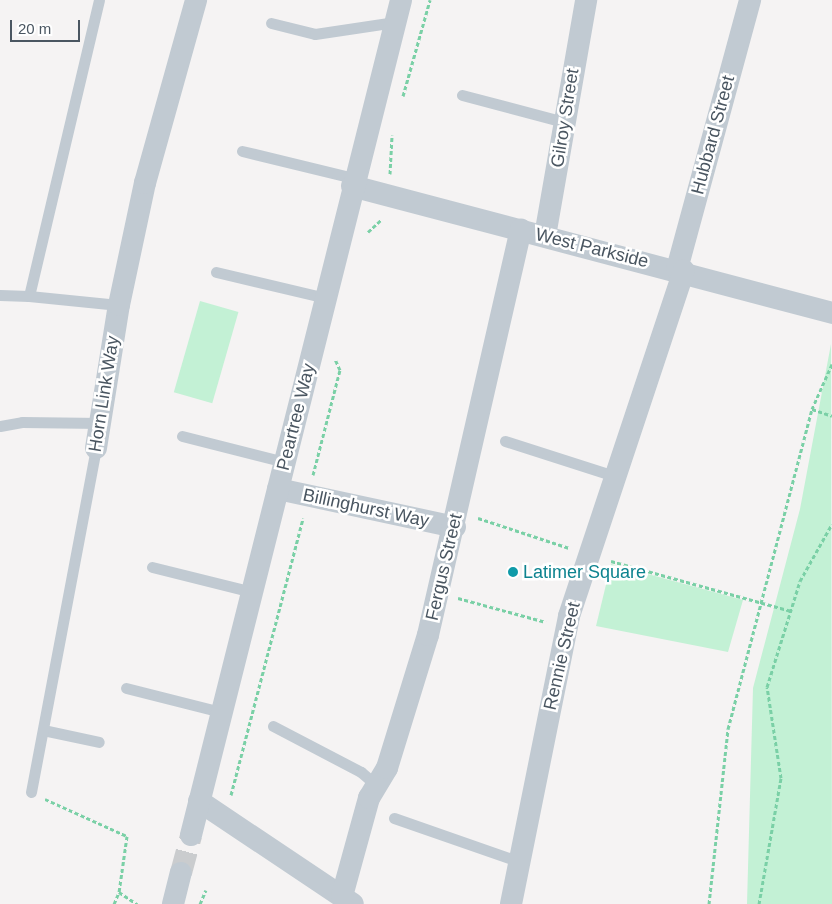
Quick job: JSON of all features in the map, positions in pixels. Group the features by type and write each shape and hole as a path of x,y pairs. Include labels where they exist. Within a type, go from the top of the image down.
{"street":[{"name":"Horn Link Way","path":"96,448 118,306 145,183 196,0"},
{"name":"Peartree Way","path":"191,835 326,298 353,182 401,0"},
{"name":"Gilroy Street","path":"545,236 586,0"},
{"name":"Hubbard Street","path":"680,270 750,0"},
{"name":"West Parkside","path":"353,182 521,230 680,270 832,313"},
{"name":"Fergus Street","path":"347,900 369,798 387,768 439,593 521,230"},
{"name":"Rennie Street","path":"511,904 566,628 680,270"},
{"name":"Billinghurst Way","path":"278,489 456,519"},
{"path":"199,801 347,900"},
{"path":"173,904 181,873"}],"lane":[{"path":"29,296 99,0"},
{"path":"271,23 315,34 395,22"},
{"path":"462,95 564,122"},
{"path":"242,151 353,182"},
{"path":"216,272 326,298"},
{"path":"0,295 29,296 118,306"},
{"path":"0,426 22,422 101,423"},
{"path":"182,436 285,462"},
{"path":"505,440 614,476"},
{"name":"Horn Link Way","path":"31,792 96,448"},
{"path":"152,567 252,592"},
{"path":"126,688 221,712"},
{"path":"273,726 361,772 376,785"},
{"path":"43,730 99,742"},
{"path":"394,818 520,862"}],"path":[{"path":"400,106 430,0"},
{"path":"390,178 395,124"},
{"path":"365,237 381,220"},
{"path":"312,480 340,370 334,359 337,350"},
{"path":"709,904 728,729 812,409 832,364"},
{"path":"812,409 832,416"},
{"path":"230,800 305,507"},
{"path":"456,519 790,611"},
{"path":"759,904 781,778 768,687 800,582 832,524"},
{"path":"439,593 566,628"},
{"path":"31,792 126,836 119,892 114,904"},
{"path":"200,904 206,890"},
{"path":"119,892 137,904"}],"green space":[{"path":"200,301 238,312 212,403 174,392"},
{"path":"831,344 832,904 747,904 753,688 800,509"},
{"path":"611,564 743,600 728,652 596,626"}],"tunnel":[{"path":"181,873 191,835"}],"place":[{"name":"Latimer Square","path":"513,572"}]}
